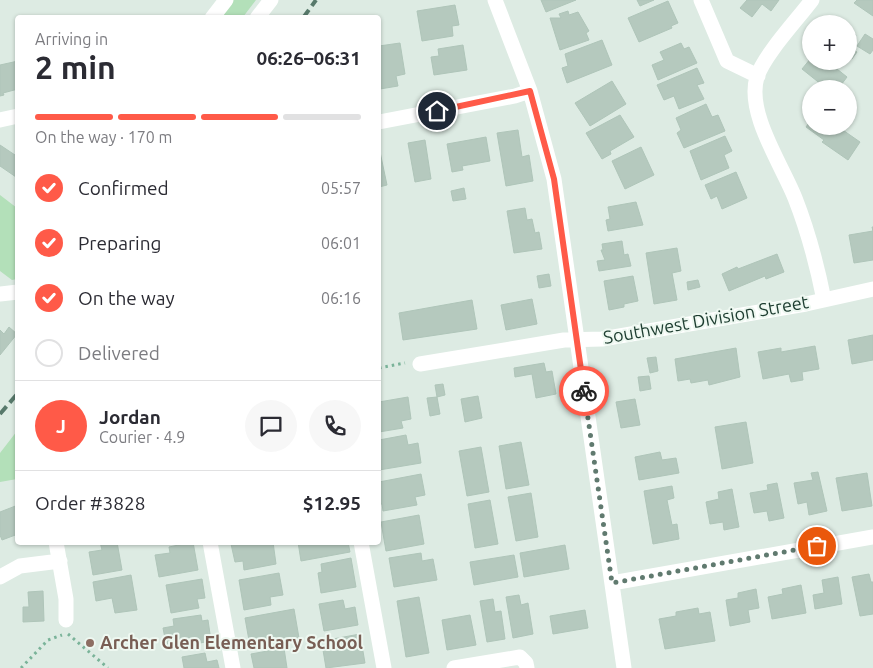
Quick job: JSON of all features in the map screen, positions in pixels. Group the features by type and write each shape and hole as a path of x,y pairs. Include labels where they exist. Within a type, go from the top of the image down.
{"street":[{"path":"214,15 226,0"},
{"path":"259,15 270,0"},
{"path":"495,0 530,91 554,179 624,668"},
{"path":"701,0 727,61 758,76"},
{"path":"812,0 764,63 754,89 762,126 795,198 813,251 824,300"},
{"path":"381,122 516,96 530,91"},
{"path":"0,120 15,117"},
{"name":"Southwest Division Street","path":"420,364 564,340 602,339 824,300 873,289"},
{"path":"0,294 15,292"},
{"path":"612,583 873,537"},
{"path":"57,545 66,599 66,620"},
{"path":"211,545 233,668"},
{"path":"361,545 384,668"},
{"path":"0,577 20,566 60,561"},
{"path":"454,668 520,657 526,663 526,668"}],"path":[{"path":"381,368 420,364"},
{"path":"21,668 48,640 65,633 70,635 108,668"}],"green space":[{"path":"231,0 256,0 245,15 219,15"},
{"path":"0,195 15,206 15,279 12,280 0,271"},
{"path":"15,434 15,479 0,482 0,453"}],"building":[{"path":"541,0 576,0 546,12"},
{"path":"637,0 654,0 640,6"},
{"path":"747,0 779,0 771,11 762,4 752,17 740,8"},
{"path":"857,0 873,0 873,16 854,3"},
{"path":"668,1 678,23 671,26 672,28 639,42 628,18"},
{"path":"455,5 459,25 452,26 453,36 422,41 417,11"},
{"path":"568,11 569,15 578,12 589,31 586,33 589,40 560,50 550,18 561,18 559,14"},
{"path":"865,34 873,39 873,50 870,54 857,46"},
{"path":"602,40 612,65 567,83 562,68 568,66 565,54"},
{"path":"400,43 405,74 396,76 398,86 381,89 381,46"},
{"path":"681,43 684,49 689,47 697,63 658,80 652,65 664,60 660,52"},
{"path":"463,45 467,70 434,75 431,57 439,56 438,49"},
{"path":"15,62 15,90 3,93 4,95 0,96 0,65"},
{"path":"697,68 704,83 697,85 704,99 679,109 674,96 664,100 657,85"},
{"path":"803,70 838,70 847,77 845,80 816,80"},
{"path":"612,81 626,104 590,126 575,103"},
{"path":"706,104 712,117 718,115 725,131 684,148 677,133 681,130 676,118"},
{"path":"620,115 634,137 610,151 611,154 602,159 586,133"},
{"path":"518,130 522,157 529,155 533,181 506,186 497,133"},
{"path":"817,135 850,135 860,142 848,160 822,142 824,140"},
{"path":"725,136 732,151 724,155 729,168 701,180 690,151"},
{"path":"486,137 490,161 462,166 463,170 452,172 447,144"},
{"path":"425,140 431,179 415,182 408,143"},
{"path":"0,145 15,155 15,176 0,166"},
{"path":"641,147 654,175 625,189 612,161"},
{"path":"381,156 387,185 381,186"},
{"path":"736,172 747,198 722,209 717,196 711,199 705,185"},
{"path":"464,188 466,199 453,201 451,191"},
{"path":"636,202 643,225 608,231 606,220 610,219 608,207"},
{"path":"525,208 527,220 532,219 535,233 539,232 542,249 514,253 507,211"},
{"path":"873,231 873,260 854,263 849,235"},
{"path":"622,241 624,255 628,254 631,266 599,271 597,261 605,260 601,250 603,250 602,244"},
{"path":"677,248 681,271 672,273 677,300 654,304 646,253"},
{"path":"777,254 784,272 766,279 765,276 729,291 722,274"},
{"path":"549,274 551,286 539,288 537,276"},
{"path":"633,276 638,301 624,304 624,307 609,310 604,281"},
{"path":"698,280 700,287 688,290 687,282"},
{"path":"532,299 537,324 506,330 501,305"},
{"path":"472,300 477,329 403,340 399,313"},
{"path":"9,327 15,332 15,336 0,355 0,330 4,334"},
{"path":"873,335 873,360 852,364 848,340"},
{"path":"815,346 819,369 802,372 803,380 791,382 789,374 763,379 758,352 781,348 781,352"},
{"path":"736,348 740,377 709,385 708,380 691,383 690,379 678,381 675,359"},
{"path":"656,357 658,371 650,373 647,358"},
{"path":"544,363 546,372 552,371 556,394 536,398 532,374 515,377 514,368"},
{"path":"649,376 651,389 640,391 638,377"},
{"path":"443,384 445,395 437,397 435,385"},
{"path":"478,396 482,418 465,422 461,399"},
{"path":"408,397 411,419 401,421 403,428 381,432 381,402"},
{"path":"437,397 440,414 430,416 427,398"},
{"path":"635,399 640,425 621,428 616,402"},
{"path":"746,422 753,463 722,469 715,427"},
{"path":"406,435 408,445 418,443 421,463 381,470 381,440"},
{"path":"521,442 529,485 506,489 499,446"},
{"path":"481,447 489,492 467,496 459,451"},
{"path":"660,452 662,460 676,458 679,473 639,480 635,457"},
{"path":"818,472 827,511 809,515 807,502 798,504 794,483 813,480 811,473"},
{"path":"867,473 872,506 842,511 836,478"},
{"path":"421,474 425,495 415,497 417,505 383,511 381,504 381,482"},
{"path":"777,483 784,518 769,521 767,511 754,513 750,493 768,490 767,485"},
{"path":"672,486 674,498 667,500 672,525 677,524 679,539 653,544 644,491"},
{"path":"732,489 739,527 724,530 723,522 710,524 706,502 719,499 718,492"},
{"path":"531,493 538,537 516,541 508,497"},
{"path":"490,500 498,544 475,548 468,504"},
{"path":"15,506 15,535 2,540 0,535 0,512"},
{"path":"419,515 424,544 386,551 381,522"},
{"path":"101,545 118,545 122,570 93,575 89,552 102,550"},
{"path":"194,545 198,570 159,577 155,555 170,553 169,547"},
{"path":"231,545 273,545 276,564 244,570 243,561 235,562"},
{"path":"298,545 349,545 350,552 301,561"},
{"path":"565,545 569,569 524,577 520,553"},
{"path":"421,553 422,561 433,559 437,580 394,587 389,558"},
{"path":"514,555 518,577 474,585 470,562"},
{"path":"351,558 356,587 321,593 318,573 322,572 321,564"},
{"path":"279,573 283,595 270,597 271,605 244,610 239,580"},
{"path":"869,574 871,582 873,582 873,614 860,616 852,577"},
{"path":"131,575 137,610 115,613 112,598 96,601 93,582"},
{"path":"838,577 842,604 815,609 813,595 824,593 822,580"},
{"path":"202,579 205,598 197,599 199,608 171,613 166,585"},
{"path":"801,585 806,613 772,619 768,597 783,594 782,589"},
{"path":"756,589 759,608 748,610 750,622 730,626 726,600 738,598 738,593"},
{"path":"43,591 44,621 23,622 23,607 29,607 28,592"},
{"path":"519,595 521,605 528,603 533,634 513,638 506,597"},
{"path":"419,597 429,653 406,657 397,601"},
{"path":"493,599 495,612 501,611 505,639 487,642 480,601"},
{"path":"343,600 345,609 355,607 358,625 324,631 319,604"},
{"path":"698,608 699,614 710,612 715,641 665,649 659,619 676,616 676,612"},
{"path":"294,609 299,638 250,646 245,618"},
{"path":"585,610 588,628 553,634 550,616"},
{"path":"201,615 202,621 208,620 211,641 167,649 163,628 174,626 173,619"},
{"path":"470,615 476,645 447,650 442,620"},
{"path":"360,634 365,663 326,668 323,650 334,648 333,639"},
{"path":"284,648 287,668 254,668 251,654"},
{"path":"205,653 207,662 217,660 219,668 184,668 182,657"}],"railway":[{"path":"305,15 316,0"},
{"path":"0,414 15,396"}],"way so far":[{"path":"584,391 612,583 817,546"}],"place":[{"name":"Archer Glen Elementary School","path":"90,643"}],"route":[{"path":"437,111 516,96 530,91 554,179 576,320 584,391"}]}
